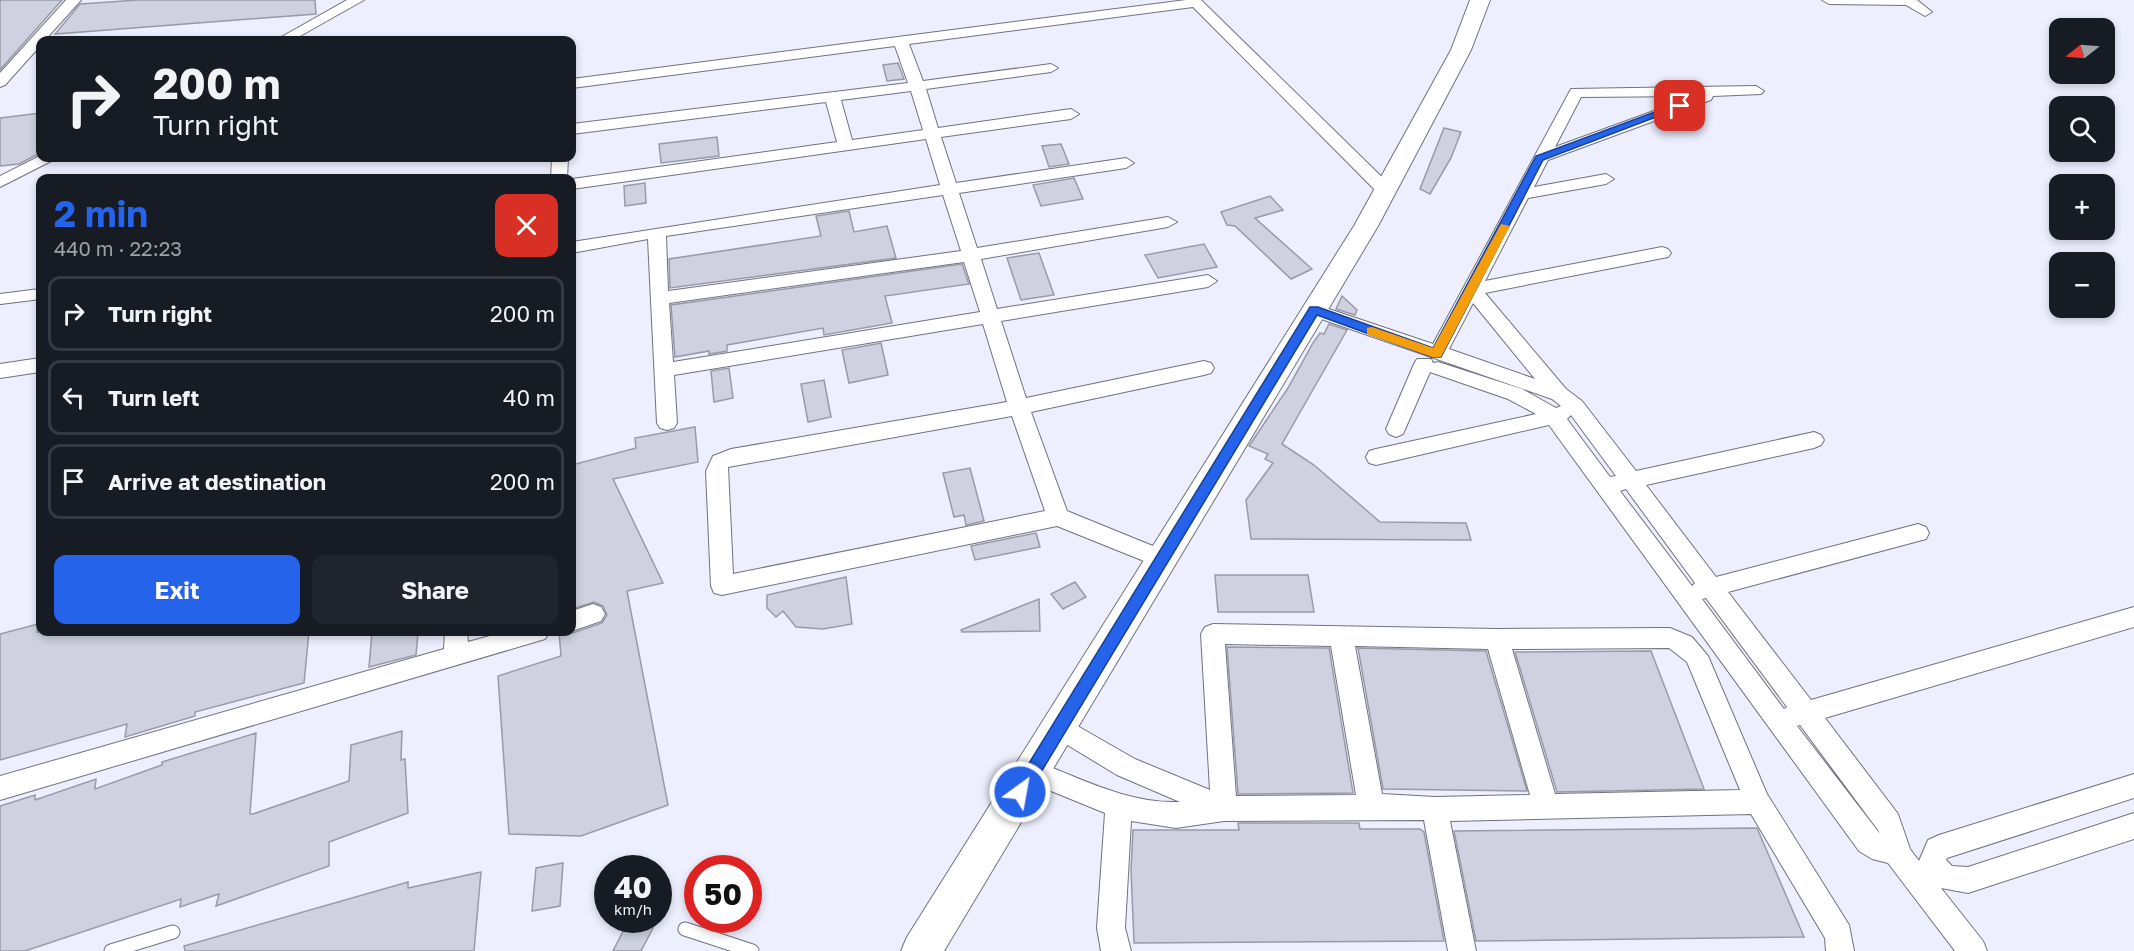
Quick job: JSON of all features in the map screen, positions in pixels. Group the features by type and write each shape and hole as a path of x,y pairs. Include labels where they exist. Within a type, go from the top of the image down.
{"main road":[{"path":"921,951 1033,772 1366,226 1461,50 1480,0"}],"street":[{"path":"39,36 78,0"},
{"path":"290,36 357,0"},
{"path":"1829,0 1909,1 1925,12"},
{"path":"576,82 1194,1 1384,189"},
{"path":"0,82 8,65 36,39"},
{"path":"900,40 934,134 1018,407 1058,517"},
{"path":"576,128 1051,68"},
{"path":"1396,429 1442,363 1472,289 1539,158 1576,92 1756,91"},
{"path":"1539,158 1720,92"},
{"path":"832,96 846,147"},
{"path":"576,183 1071,114"},
{"path":"0,182 41,162"},
{"path":"576,246 657,232 1126,163"},
{"path":"1522,194 1606,179"},
{"path":"659,298 971,255 1167,222"},
{"path":"657,232 667,423"},
{"path":"1472,289 1662,254"},
{"path":"664,369 1208,281"},
{"path":"1472,289 1567,400 1712,587 1889,823 1895,836 1897,847 1894,850"},
{"path":"1310,316 1442,363 1567,400"},
{"path":"1442,363 1543,407 1554,417 1868,842 1881,850 1894,850 1928,877 1973,951"},
{"path":"0,371 36,365"},
{"path":"1162,559 1058,517 722,586 716,471 720,462 731,457 1018,407 1204,368"},
{"path":"1376,457 1554,417 1567,400"},
{"path":"1606,487 1814,440"},
{"path":"1686,595 1918,534"},
{"path":"1778,719 2134,617"},
{"path":"1224,809 1213,634 1497,639 1670,638 1684,644 1702,666 1758,802 1839,935 1840,951"},
{"path":"456,636 456,657"},
{"path":"0,788 524,636"},
{"path":"1341,636 1371,806"},
{"path":"1497,639 1546,807"},
{"path":"1060,728 1126,767 1224,809"},
{"path":"1033,772 1119,806 1169,815 1224,809 1371,806 1435,809 1758,802"},
{"path":"1928,877 1937,849 2134,786"},
{"path":"1117,951 1113,945 1112,928 1119,806"},
{"path":"1435,809 1462,951"},
{"path":"1928,877 1968,879 2134,826"}],"lane":[{"path":"0,299 36,294"},
{"path":"111,951 173,932"},
{"path":"697,933 752,951"}],"building":[{"path":"0,0 62,0 0,70"},
{"path":"138,0 315,0 316,14 55,34 80,4"},
{"path":"898,63 904,79 887,81 883,65"},
{"path":"36,114 36,155 19,164 0,166 0,118"},
{"path":"1444,128 1461,132 1451,158 1430,194 1420,189"},
{"path":"717,137 719,156 661,163 659,144"},
{"path":"1061,144 1069,164 1049,167 1042,146"},
{"path":"1074,178 1083,199 1041,206 1033,185"},
{"path":"645,183 646,203 625,206 624,186"},
{"path":"1270,196 1283,210 1255,218 1312,269 1291,279 1235,226 1227,225 1221,212"},
{"path":"849,211 854,232 887,226 896,258 670,288 669,259 821,236 816,216"},
{"path":"1204,244 1217,267 1158,278 1145,255"},
{"path":"1039,253 1054,295 1021,300 1007,258"},
{"path":"962,264 969,284 885,296 892,323 824,335 823,328 727,345 727,351 709,354 709,351 675,357 671,305"},
{"path":"1342,296 1357,310 1355,315 1336,309"},
{"path":"1329,324 1347,330 1282,444 1314,465 1380,522 1466,523 1471,540 1251,539 1246,500 1273,463 1265,459 1268,454 1249,446 1288,388 1313,343 1320,333 1324,334"},
{"path":"881,343 888,375 849,383 842,350"},
{"path":"729,368 733,398 714,402 711,371"},
{"path":"824,380 831,417 808,422 801,384"},
{"path":"695,427 698,462 613,479 663,583 627,591 668,805 581,836 509,834 498,676 561,656 559,636 576,636 576,632 602,623 607,615 603,606 594,602 576,608 576,464 636,448 635,438"},
{"path":"970,468 984,521 966,525 964,515 954,517 943,473"},
{"path":"1036,533 1040,547 975,560 971,546"},
{"path":"1215,575 1308,575 1314,612 1218,612"},
{"path":"846,577 852,624 823,629 796,627 783,611 776,617 767,608 767,595"},
{"path":"1075,582 1086,597 1063,609 1051,594"},
{"path":"1039,599 1040,631 962,632 961,630"},
{"path":"36,625 36,636 309,636 304,683 195,712 195,716 125,737 127,724 0,760 0,634"},
{"path":"372,636 418,636 416,655 369,667"},
{"path":"1227,647 1329,648 1353,793 1238,794"},
{"path":"1358,648 1486,651 1527,791 1383,789"},
{"path":"1651,651 1704,789 1557,792 1515,652"},
{"path":"402,731 401,760 405,759 408,813 329,842 329,866 216,906 219,894 180,907 181,899 25,951 0,951 0,806 35,795 35,800 96,779 95,789 162,765 162,762 256,733 250,814 253,814 349,781 351,745"},
{"path":"1238,823 1359,823 1360,829 1420,829 1424,832 1444,941 1134,943 1131,870 1133,830 1239,830"},
{"path":"1757,828 1804,937 1476,941 1454,831"},
{"path":"563,863 560,906 532,911 536,868"},
{"path":"481,872 474,951 185,951 184,946 408,882 408,888"},
{"path":"622,933 650,933 641,951 613,951"}],"slow traffic":[{"path":"1372,331 1437,354 1505,226"}],"route":[{"path":"1020,792 1314,310 1437,354 1539,158 1680,106"}]}
